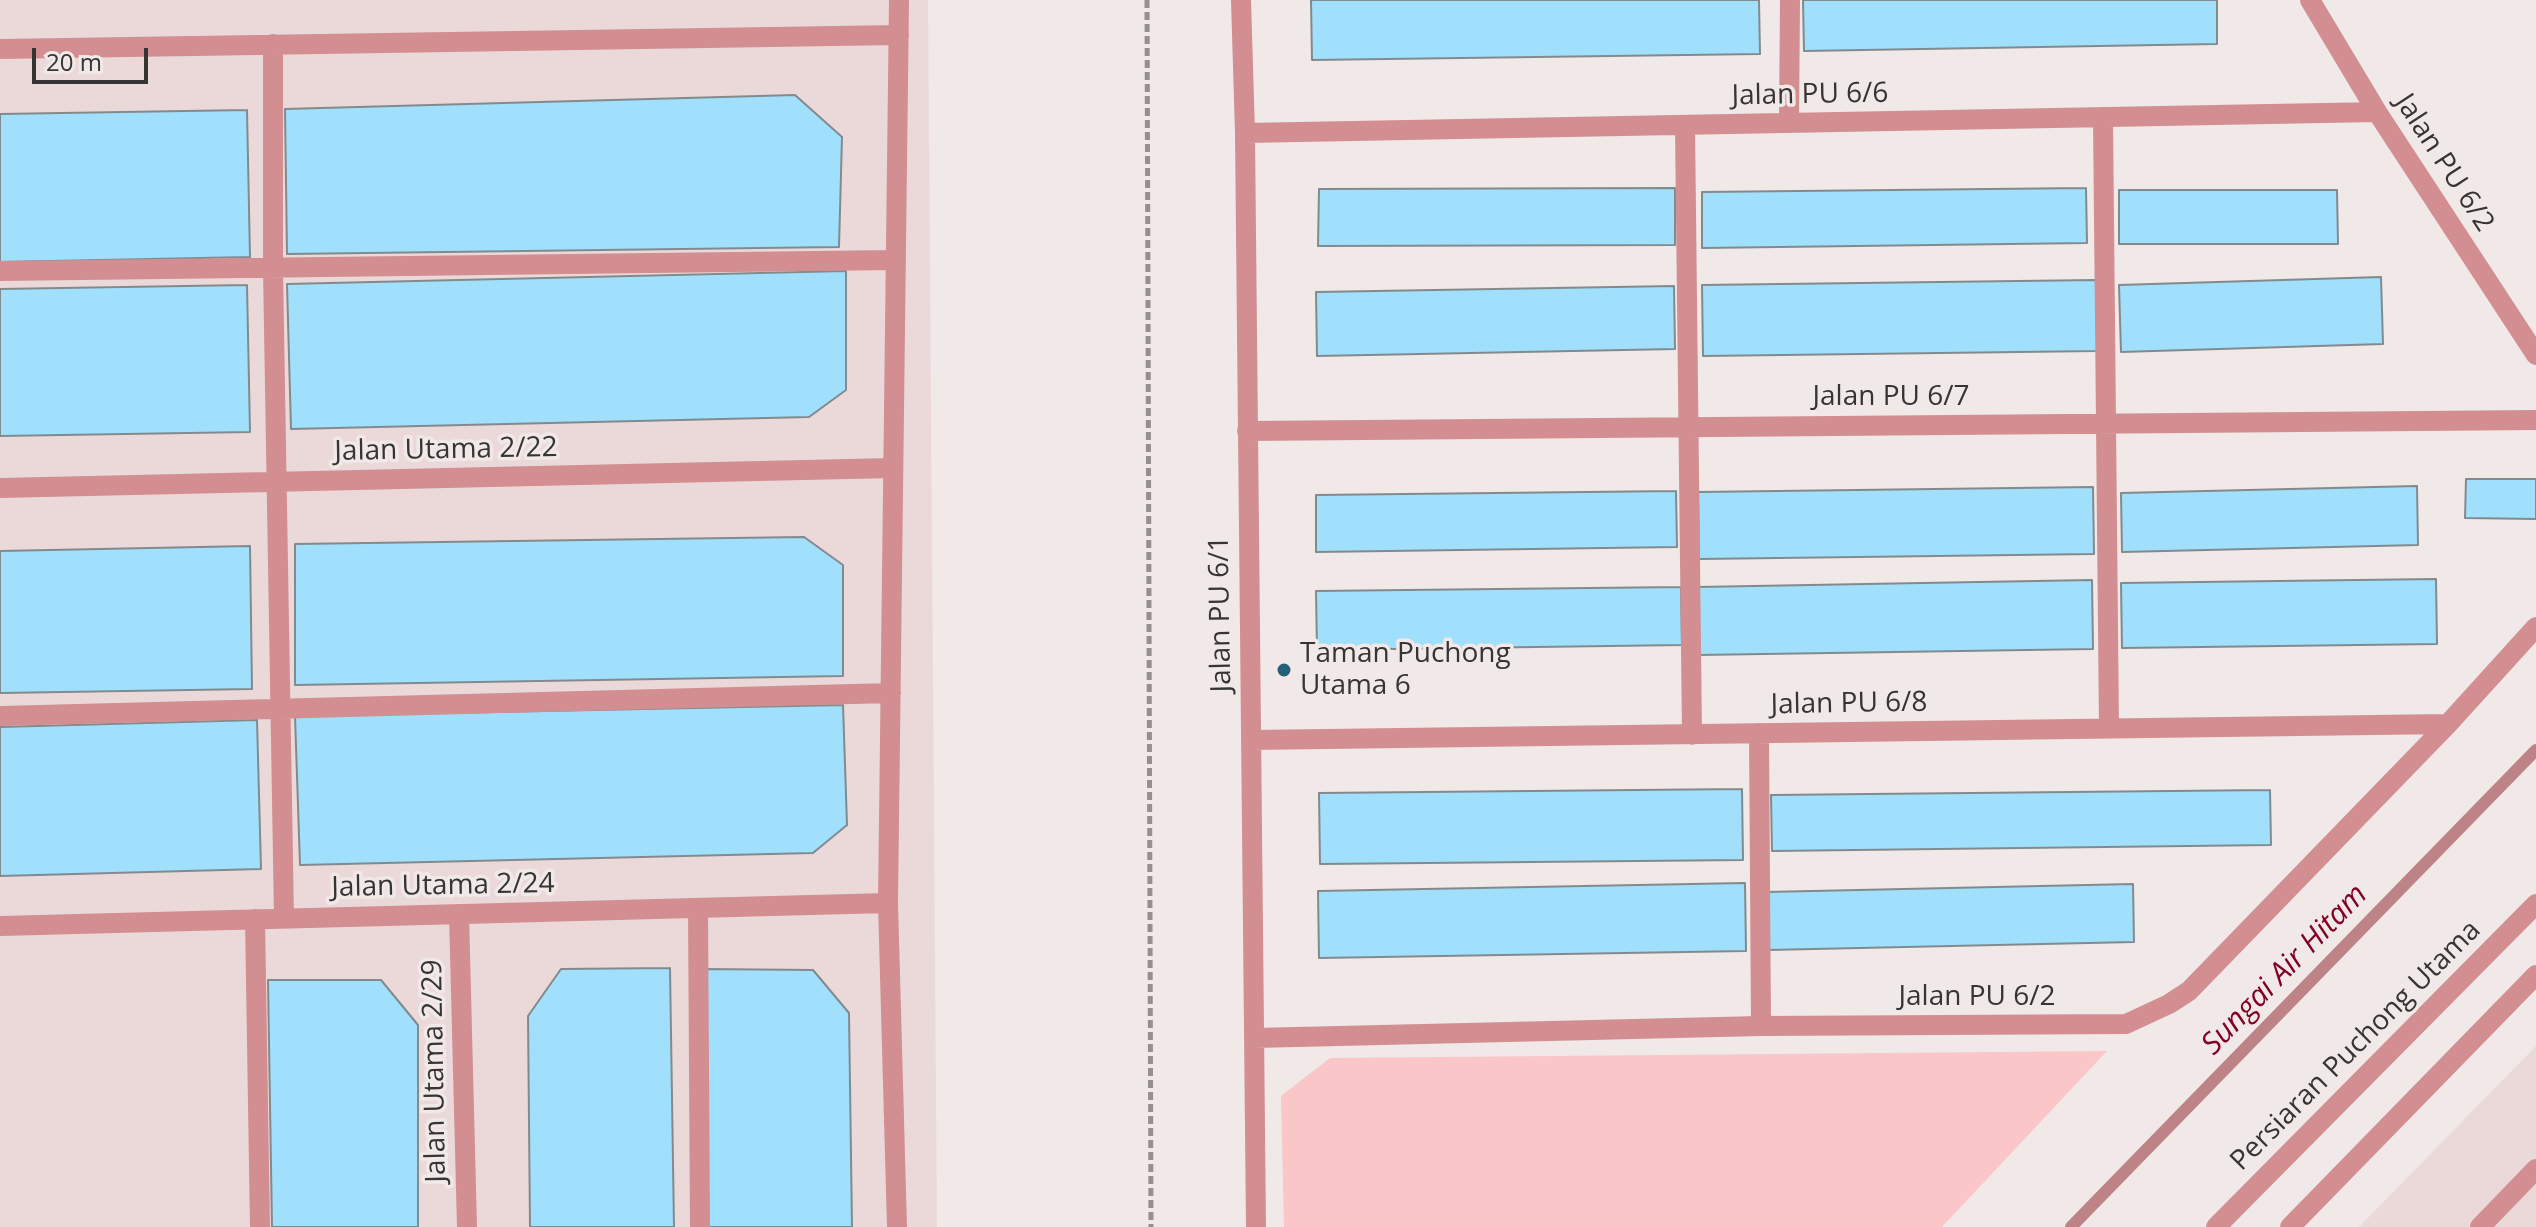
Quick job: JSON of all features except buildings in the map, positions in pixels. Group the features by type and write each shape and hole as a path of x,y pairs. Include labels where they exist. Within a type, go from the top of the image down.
{"street":[{"path":"897,1227 888,903 899,0"},
{"name":"Jalan PU 6/1","path":"1241,0 1256,1227"},
{"path":"1789,123 1790,0"},
{"name":"Jalan PU 6/2","path":"2310,0 2377,112 2536,355"},
{"path":"0,49 899,35"},
{"path":"273,44 273,269 284,918"},
{"name":"Jalan PU 6/6","path":"1245,133 2377,112"},
{"path":"2103,117 2109,729"},
{"path":"1685,125 1692,735"},
{"path":"0,271 896,260"},
{"name":"Jalan PU 6/7","path":"1247,431 2536,420"},
{"name":"Jalan Utama 2/22","path":"0,488 893,468"},
{"name":"Jalan PU 6/2","path":"1254,1038 1761,1026 2126,1024 2189,991 2448,724 2536,627"},
{"path":"0,716 891,693"},
{"name":"Jalan PU 6/8","path":"1251,740 2448,724"},
{"path":"1759,733 1761,1026"},
{"name":"Jalan Utama 2/24","path":"0,926 888,903"},
{"name":"Persiaran Puchong Utama","path":"2216,1227 2536,904"},
{"path":"698,908 700,1227"},
{"name":"Jalan Utama 2/29","path":"459,914 467,1227"},
{"path":"255,919 260,1227"},
{"path":"2290,1227 2536,975"},
{"path":"2480,1227 2536,1169"}],"path":[{"path":"1147,0 1151,1227"}],"shaded area":[{"path":"0,0 928,0 937,1227 0,1227"},
{"path":"2536,1046 2536,1227 2359,1227"},
{"path":"2107,1051 1942,1227 1284,1227 1281,1096 1330,1058"}],"waterway":[{"name":"Sungai Air Hitam","path":"2071,1227 2536,750"}],"place":[{"name":"Taman Puchong Utama 6","path":"1284,670"}]}
